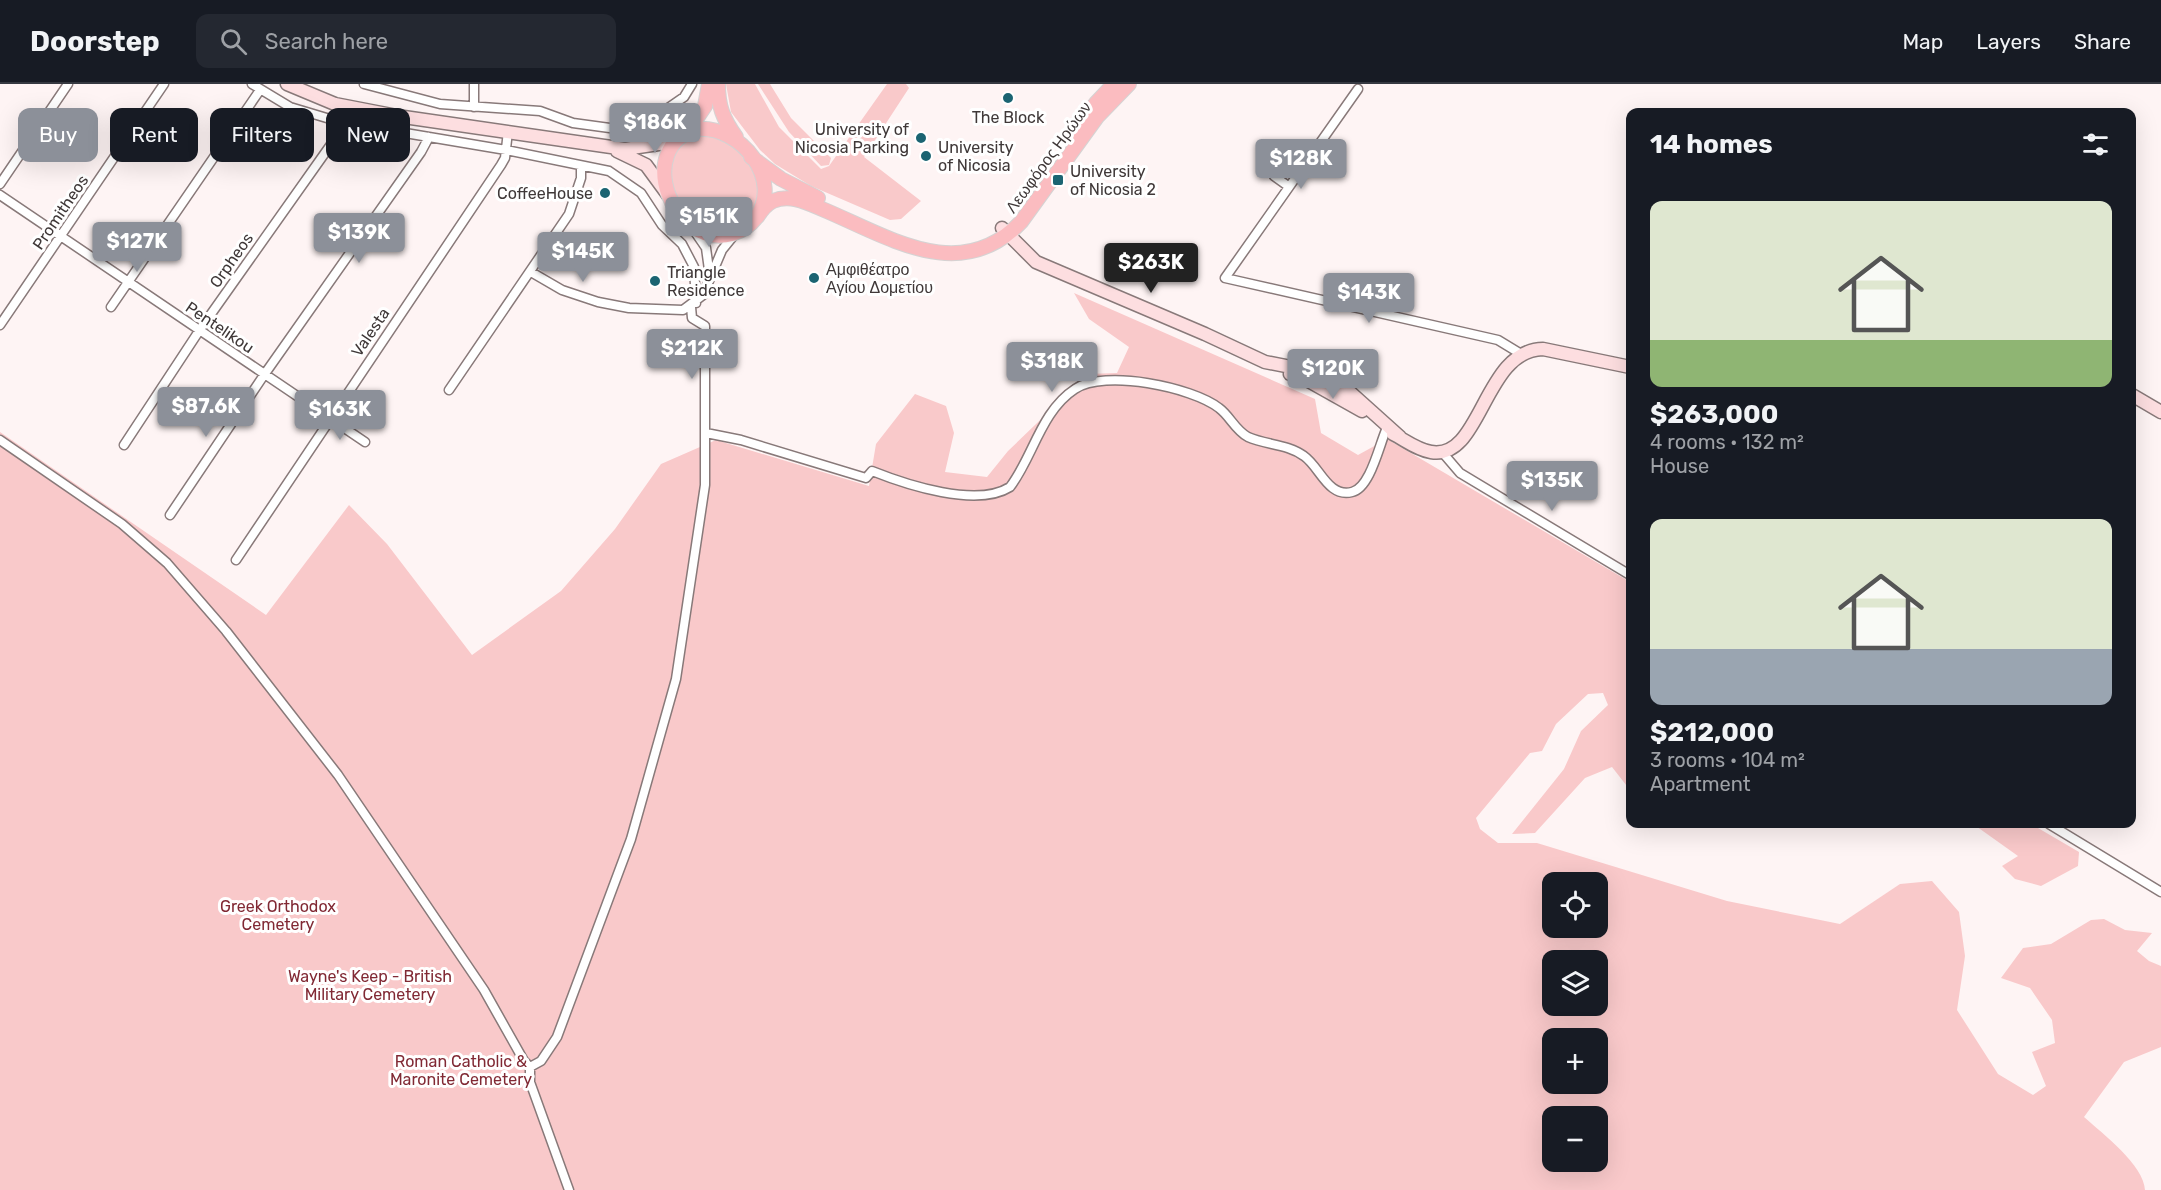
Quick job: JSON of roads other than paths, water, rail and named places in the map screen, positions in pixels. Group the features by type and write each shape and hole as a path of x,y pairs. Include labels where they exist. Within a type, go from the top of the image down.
{"main road":[{"path":"709,84 705,106 688,131 672,142 665,166 666,183 670,200 688,223 707,234 722,236 748,227 757,217 765,191 761,172 723,117 718,84"},
{"name":"Λεωφόρος Ηρώων","path":"751,157 781,179 809,194 927,243 948,245 975,242 1005,232 1088,112 1114,84"},
{"name":"Λεωφόρος Ηρώων","path":"757,217 773,201 794,199 906,246 942,254 977,250 1005,232 1029,212 1097,117 1129,84"},
{"path":"688,131 713,129 741,144"}],"street":[{"path":"0,184 68,84"},
{"name":"Promitheos","path":"0,325 164,84"},
{"path":"252,84 290,107 326,118"},
{"path":"287,84 314,97 358,109 607,147 635,149 672,142"},
{"path":"364,84 420,100 474,107 540,111 573,123 621,129 645,124 684,97 692,84"},
{"path":"474,84 474,107"},
{"path":"1358,89 1225,278 1498,340 1521,354"},
{"path":"111,307 260,90"},
{"path":"506,150 507,131"},
{"path":"410,134 609,171 625,180 641,193 662,225 674,234 689,255 693,267 692,318 705,326 705,485 685,631 676,679 632,839 557,1037 541,1061 530,1067"},
{"path":"170,515 264,375 422,152 429,137"},
{"path":"607,147 646,165 670,200"},
{"name":"Valesta","path":"236,560 501,165 506,150"},
{"name":"Orpheos","path":"124,445 199,331 326,151"},
{"path":"449,390 569,214 580,178 581,166"},
{"path":"1274,176 1288,186"},
{"name":"Pentelikou","path":"0,195 365,442"},
{"path":"688,223 706,248 711,280"},
{"path":"531,272 562,290 598,302 650,309 683,310 693,305 711,280 722,250 736,232"},
{"path":"1005,232 1036,262 1205,333 1265,362 1311,371 1344,389 1400,437"},
{"path":"1265,362 1272,369 1305,379 1356,406 1386,430 1423,450 1442,452 1454,447 1463,437 1502,372 1521,354 1543,349 1626,366"},
{"path":"706,433 741,440 866,478 873,471 923,488 984,496 1003,492 1010,487 1044,425 1060,403 1074,389 1093,380 1132,381 1198,398 1219,408 1242,433 1305,456 1316,466 1329,487 1340,491 1352,492 1363,486 1386,430"},
{"path":"2136,397 2161,412"},
{"path":"0,440 122,524 167,562 226,632 338,775 484,990 524,1062 530,1067"},
{"path":"1442,452 1460,473 1626,572"},
{"path":"2056,828 2161,892"},
{"path":"530,1067 530,1082 569,1190"}],"place":[{"name":"The Block","path":"1008,98"},
{"name":"University of Nicosia Parking","path":"921,138"},
{"name":"University of Nicosia","path":"926,156"},
{"name":"University of Nicosia 2","path":"1058,180"},
{"name":"CoffeeHouse","path":"605,193"},
{"name":"Αμφιθέατρο Αγίου Δομετίου","path":"814,278"},
{"name":"Triangle Residence","path":"655,281"}],"park label":[{"name":"Greek Orthodox Cemetery","path":"278,915"},
{"name":"Wayne's Keep - British Military Cemetery","path":"370,985"},
{"name":"Roman Catholic & Maronite Cemetery","path":"461,1070"}]}
